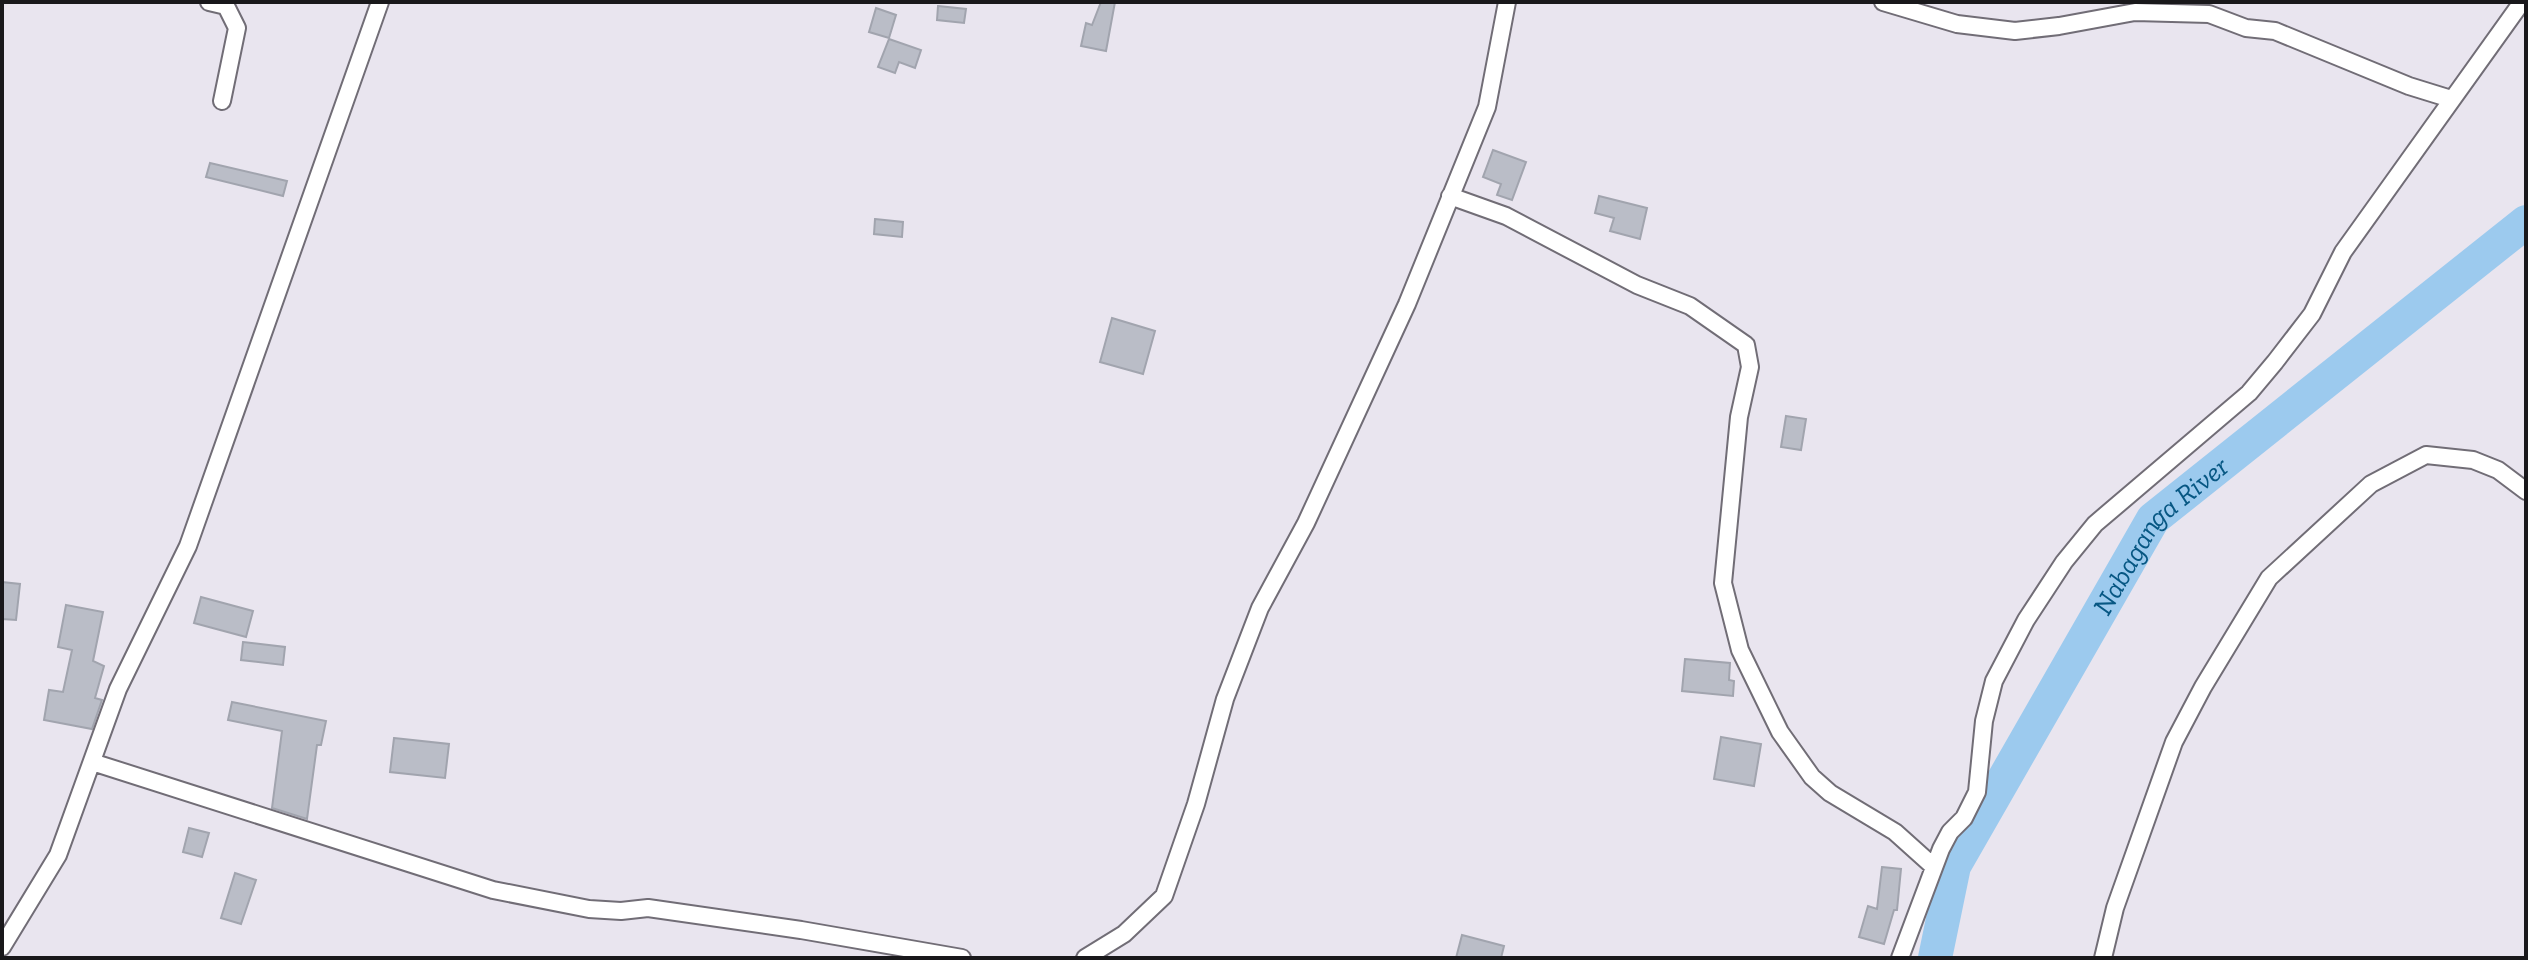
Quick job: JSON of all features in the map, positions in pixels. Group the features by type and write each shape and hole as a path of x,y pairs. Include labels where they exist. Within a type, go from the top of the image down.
{"street":[{"path":"209,2 226,6 237,28 222,101"},
{"path":"2,947 58,855 118,689 188,546 380,2"},
{"path":"1085,958 1124,934 1164,896 1196,804 1225,699 1260,608 1306,523 1407,304 1487,107 1507,2"},
{"path":"1883,2 1957,24 2015,31 2135,12 2209,14 2246,28 2275,31 2409,86 2451,99"},
{"path":"1900,958 1950,832 1964,818 1977,792 1984,721 1994,681 2026,620 2064,562 2095,524 2210,427 2258,382 2312,314 2343,252 2522,2"},
{"path":"1450,196 1506,216 1637,285 1690,306 1746,345 1750,367 1739,417 1723,583 1740,650 1780,732 1812,777 1830,793 1895,832 1934,867"},
{"path":"2103,958 2124,882 2174,742 2203,687 2269,578 2371,484 2426,455 2473,460 2498,470 2526,491"},
{"path":"92,762 479,886 536,901 589,909 621,911 648,908 962,958"}],"building":[{"path":"1101,2 1115,2 1106,51 1081,46 1086,23 1092,25"},
{"path":"938,6 966,9 964,23 937,20"},
{"path":"876,8 896,15 889,38 869,32"},
{"path":"889,39 921,50 915,68 899,62 895,73 878,67"},
{"path":"1493,150 1526,162 1512,200 1497,195 1501,184 1483,177"},
{"path":"210,163 287,181 283,196 206,177"},
{"path":"1599,196 1647,208 1640,239 1610,231 1614,218 1595,213"},
{"path":"875,219 903,222 902,237 874,234"},
{"path":"1112,318 1155,331 1143,374 1100,362"},
{"path":"1786,416 1806,419 1801,450 1781,447"},
{"path":"2,582 20,584 16,620 2,619"},
{"path":"201,597 253,611 246,637 194,623"},
{"path":"66,605 103,612 93,661 104,666 95,698 102,700 92,729 44,720 49,690 63,692 72,650 58,647"},
{"path":"243,642 285,647 283,665 241,660"},
{"path":"1685,659 1730,663 1729,680 1734,681 1733,696 1682,691"},
{"path":"232,702 326,721 321,745 317,745 307,819 272,808 282,731 228,720"},
{"path":"1721,737 1761,744 1754,786 1714,779"},
{"path":"394,738 449,744 445,778 390,772"},
{"path":"189,828 209,833 202,857 183,852"},
{"path":"1882,867 1901,869 1897,910 1894,910 1884,944 1859,937 1868,906 1877,909"},
{"path":"235,873 256,880 241,924 221,918"},
{"path":"1462,935 1504,946 1501,958 1456,958"}],"waterway":[{"name":"Nabaganga River","path":"1935,958 1954,866 2153,519 2526,222"}]}
